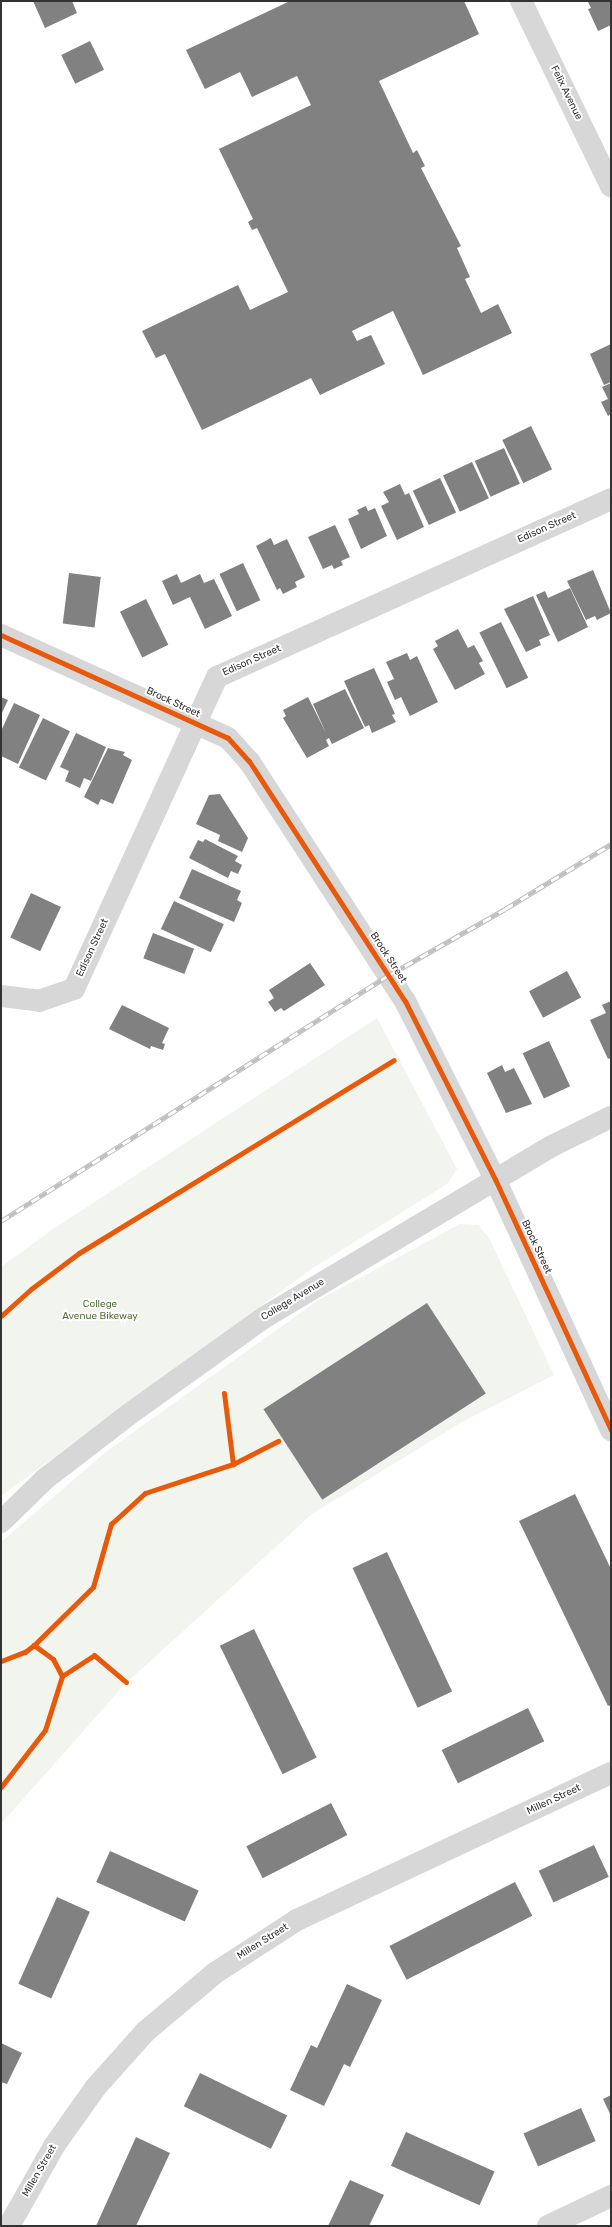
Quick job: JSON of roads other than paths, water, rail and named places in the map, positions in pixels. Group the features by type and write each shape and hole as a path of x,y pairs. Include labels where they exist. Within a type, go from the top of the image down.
{"street":[{"name":"Felix Avenue","path":"521,1 611,186"},
{"name":"Edison Street","path":"1,996 39,1001 74,989 217,677 611,499"},
{"name":"Brock Street","path":"1,635 228,738 249,761 405,1001 495,1179 611,1430"},
{"name":"College Avenue","path":"1,1522 45,1479 128,1415 264,1317 495,1179 554,1145 611,1117"},
{"name":"Millen Street","path":"9,2226 54,2146 95,2088 145,2032 215,1973 297,1920 611,1773"},
{"path":"548,2226 611,2196"}],"railway":[{"path":"1,1221 389,975 505,909 611,844"}],"park label":[{"name":"College Avenue Bikeway","path":"100,1310"}]}
